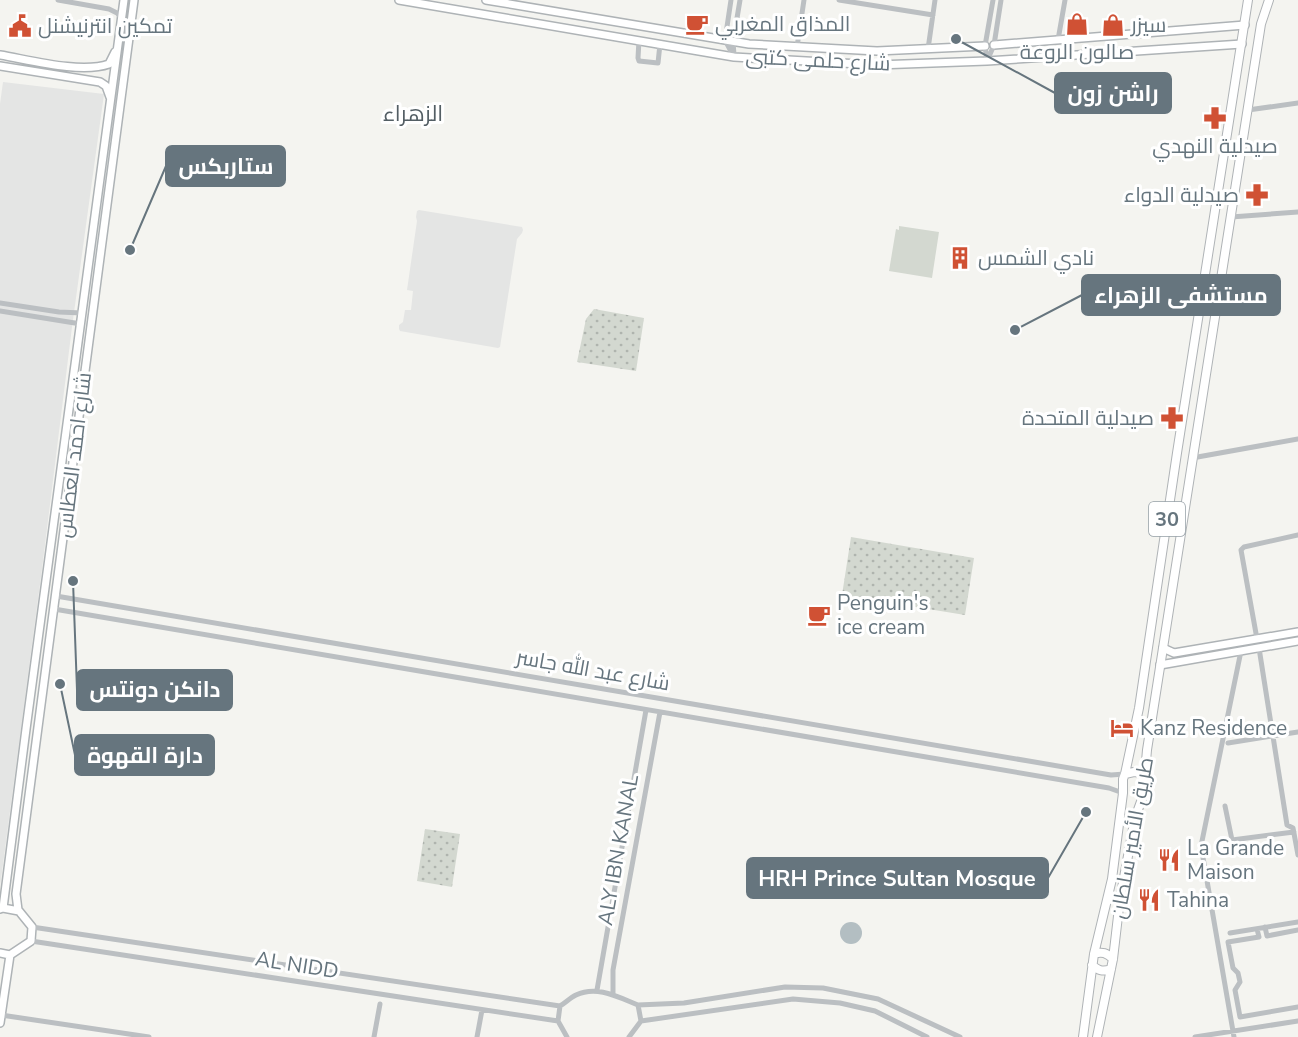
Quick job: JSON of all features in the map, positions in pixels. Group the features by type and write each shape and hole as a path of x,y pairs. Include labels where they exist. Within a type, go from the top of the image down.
{"main road":[{"name":"طريق الأمير سلطان","path":"1083,1037 1094,954 1112,879 1123,778 1139,708 1248,0"},
{"name":"طريق الأمير سلطان","path":"1097,1037 1113,959 1120,899 1135,818 1143,796 1147,750 1192,458 1261,24 1269,0"},
{"path":"1201,305 1216,307"},
{"path":"1125,774 1140,773 1145,783"},
{"path":"1094,954 1107,953 1113,959"},
{"path":"1092,965 1098,970 1111,969"}],"street":[{"path":"58,0 109,9 122,18"},
{"name":"شارع احمد العطاس","path":"2,908 124,0"},
{"name":"شارع احمد العطاس","path":"18,910 16,894 134,0"},
{"name":"شارع حلمى كتبى","path":"399,0 734,57 877,65 987,61 1242,44"},
{"name":"شارع حلمى كتبى","path":"486,0 523,3 733,42 877,51 985,46 1245,25"},
{"path":"731,0 725,40 734,57"},
{"path":"734,57 733,42 740,0"},
{"path":"797,47 804,0"},
{"path":"839,0 868,2 933,15"},
{"path":"928,49 935,0"},
{"path":"987,61 985,46 993,0"},
{"path":"987,61 994,45 1001,0"},
{"path":"1058,40 1065,0"},
{"path":"639,40 639,61 657,63 660,44"},
{"path":"101,72 109,64 117,47"},
{"path":"0,55 101,72"},
{"path":"0,66 100,82 106,86 111,99"},
{"path":"94,81 102,79 101,72"},
{"path":"1248,110 1298,103"},
{"path":"1231,217 1298,212"},
{"path":"0,303 82,313"},
{"path":"0,311 81,324"},
{"path":"1192,458 1298,439"},
{"path":"1257,639 1241,550 1244,547 1298,535"},
{"name":"شارع عبد الله جاسر","path":"56,596 1111,775 1125,774"},
{"name":"شارع عبد الله جاسر","path":"54,609 1123,793"},
{"path":"240,641 244,628"},
{"path":"1163,648 1174,653 1298,632"},
{"path":"1160,665 1298,640"},
{"path":"1259,648 1287,825 1293,828 1298,855"},
{"path":"1234,1034 1201,846 1241,651"},
{"path":"597,990 646,710"},
{"name":"ALY IBN KANAL","path":"613,994 613,970 660,712"},
{"path":"760,729 762,716"},
{"path":"1228,743 1298,732"},
{"path":"1226,806 1232,840 1294,832"},
{"path":"2,908 18,910 32,927 560,1006 577,994 597,990 638,1005 691,1002 784,987 823,988 878,999 960,1037"},
{"path":"1230,933 1298,922"},
{"path":"0,953 9,955 31,941 32,927"},
{"path":"1266,927 1267,936 1298,930"},
{"path":"1257,928 1259,937 1228,942 1233,968 1238,973 1240,982 1235,990 1240,1017 1298,1006"},
{"name":"AL NIDD","path":"31,941 558,1021"},
{"path":"9,955 1,1019 149,1037"},
{"path":"809,1000 810,988"},
{"path":"754,992 756,1004"},
{"path":"848,1005 850,993"},
{"path":"629,1037 641,1021 793,999 840,1003 874,1011 927,1037"},
{"path":"691,1002 693,1013"},
{"path":"374,1037 380,1004"},
{"path":"638,1005 641,1021"},
{"path":"560,1006 558,1021 567,1037"},
{"path":"477,1037 482,1010"},
{"path":"900,1024 905,1011"},
{"path":"1195,1037 1234,1034 1298,1021"},
{"path":"96,1037 97,1029"}],"shaded area":[{"path":"3,82 104,94 0,887 0,104"},
{"path":"419,210 522,227 522,233 517,239 500,347 400,331 399,325 403,322 405,310 411,310 413,291 407,290 416,217"},
{"path":"899,226 939,232 932,278 889,271 896,229 899,230"},
{"path":"594,309 644,318 636,371 577,362 586,319"},
{"path":"851,537 974,558 965,615 842,595"},
{"path":"425,829 460,834 452,887 417,881"},
{"path":"851,922 859,925 862,933 859,941 851,944 843,941 840,933 843,925"}],"place":[{"name":"المذاق المغربي","path":"697,24"},
{"name":"صالون الروعة","path":"1077,24"},
{"name":"سيزر","path":"1113,25"},
{"name":"تمكين انترنیشنل","path":"20,26"},
{"name":"راشن زون","path":"956,39"},
{"name":"صيدلية النهدي","path":"1215,118"},
{"name":"صيدلية الدواء","path":"1257,195"},
{"name":"ستاربكس","path":"130,250"},
{"name":"نادي الشمس","path":"960,258"},
{"name":"مستشفى الزهراء","path":"1015,330"},
{"name":"صيدلية المتحدة","path":"1172,418"},
{"name":"دانكن دونتس","path":"73,581"},
{"name":"Penguin's ice cream","path":"819,615"},
{"name":"دارة القهوة","path":"60,684"},
{"name":"Kanz Residence","path":"1122,728"},
{"name":"HRH Prince Sultan Mosque","path":"1086,812"},
{"name":"La Grande Maison","path":"1169,860"},
{"name":"Tahina","path":"1149,900"}],"district":[{"name":"الزهراء","path":"413,113"}]}
